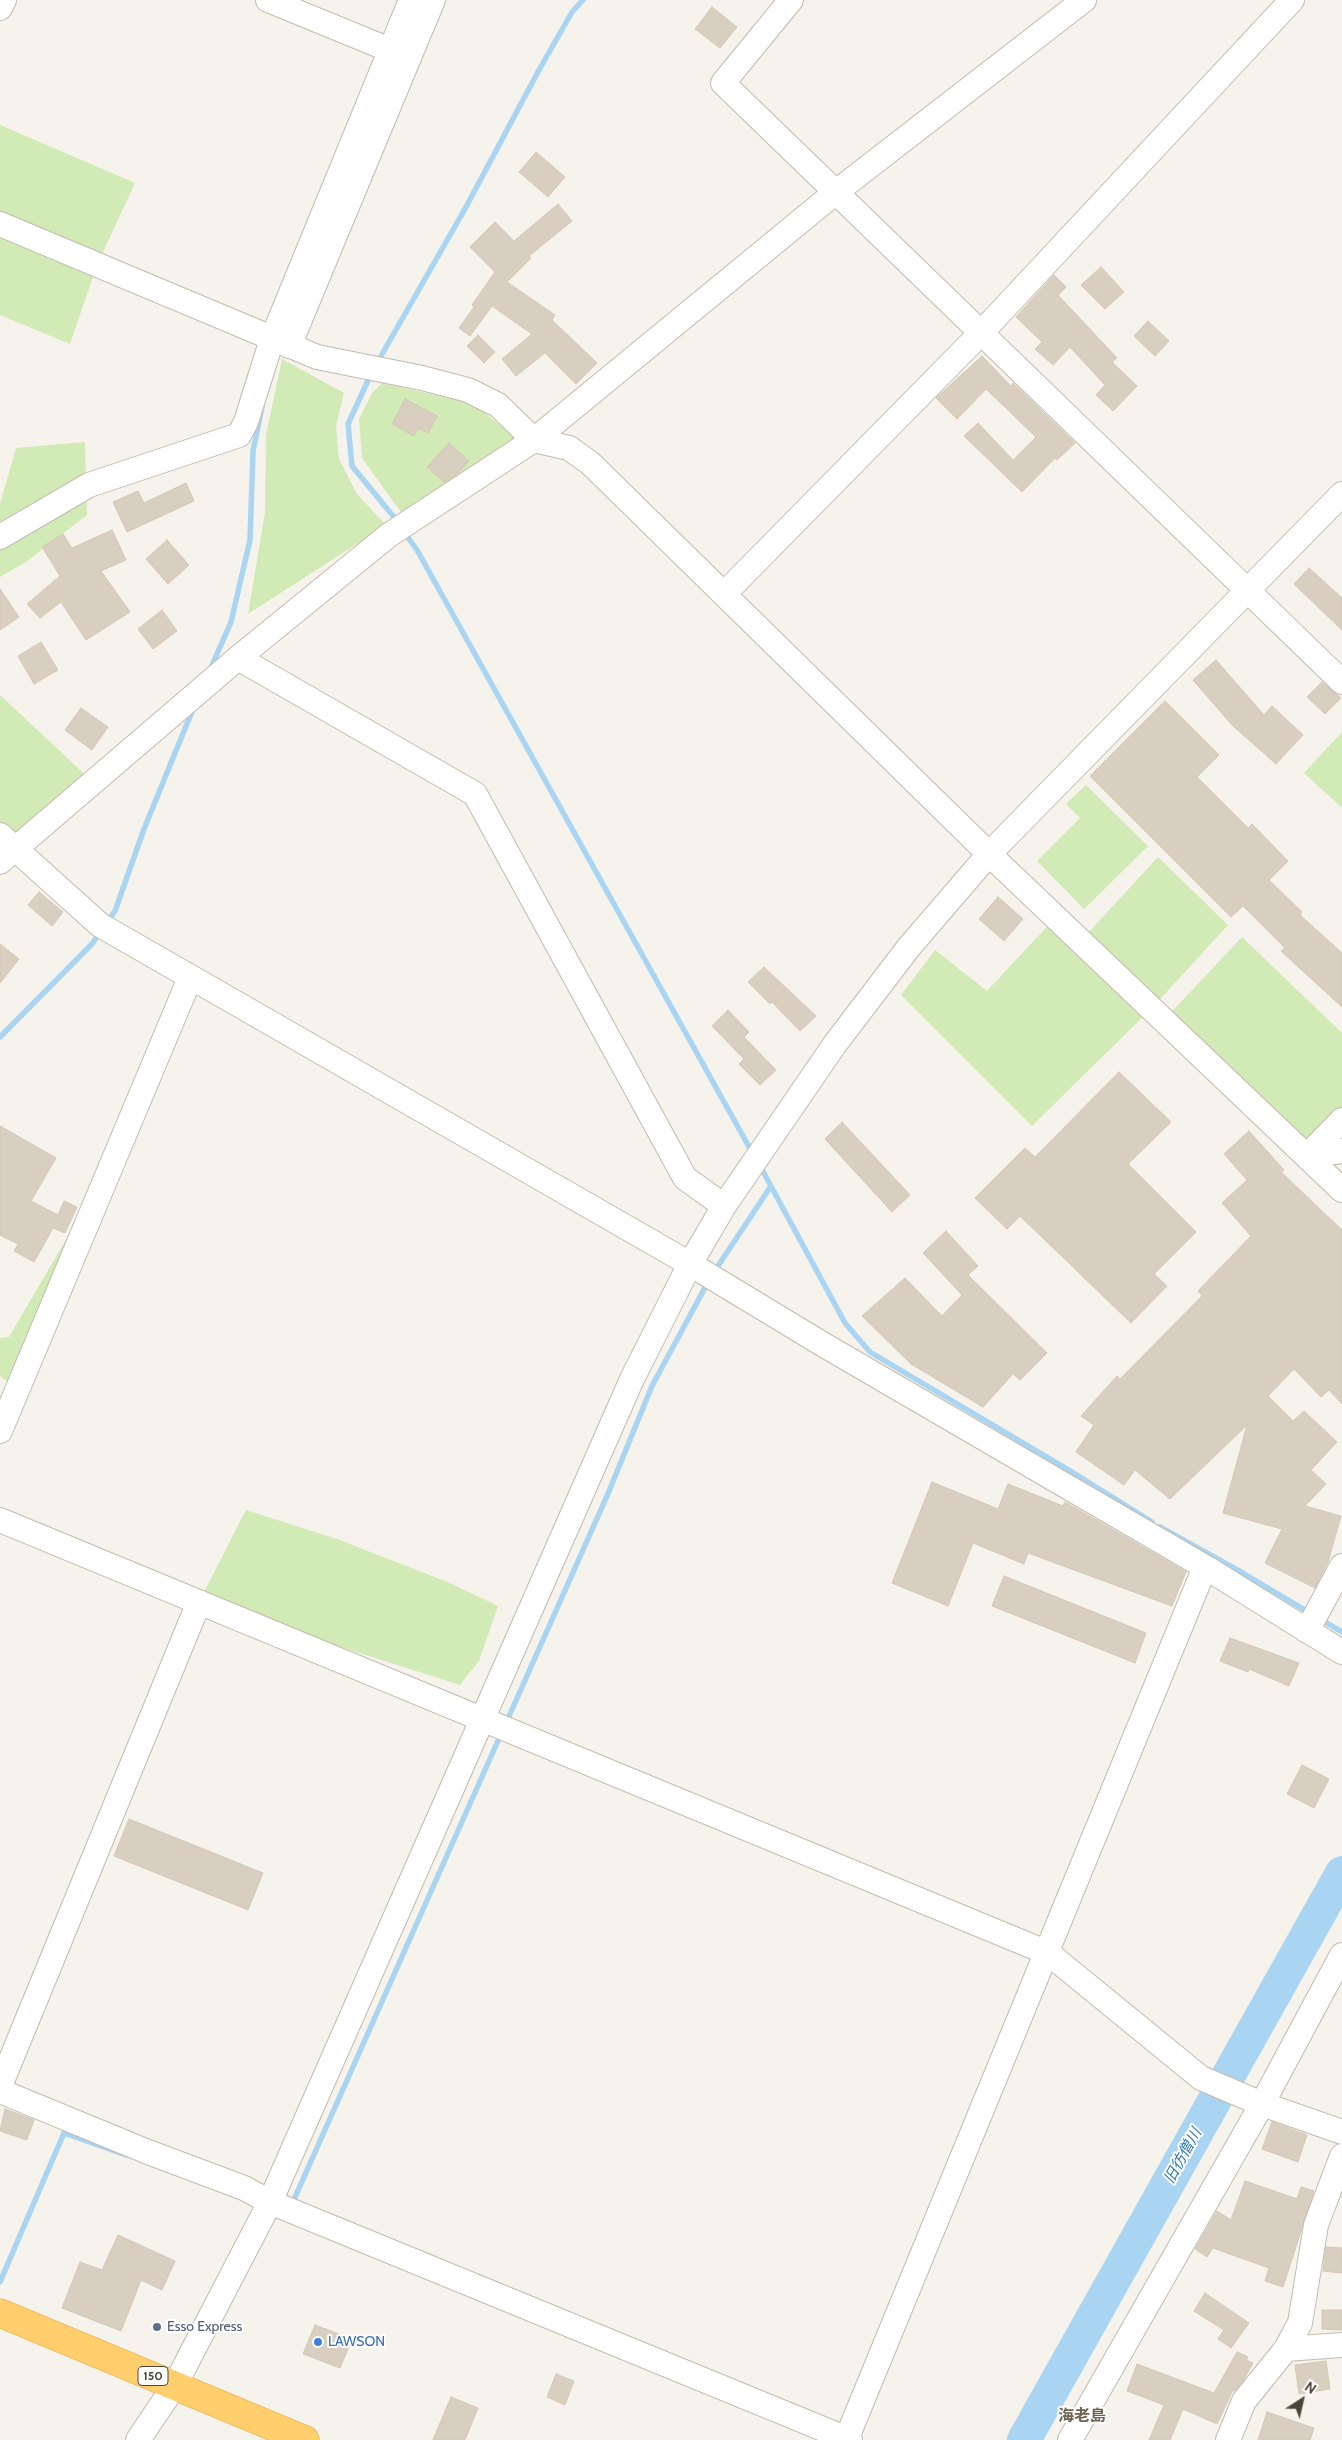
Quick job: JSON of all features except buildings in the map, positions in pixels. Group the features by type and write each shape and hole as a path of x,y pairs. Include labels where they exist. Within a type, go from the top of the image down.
{"highway":[{"name":"150","path":"0,2313 176,2385 271,2433 305,2440"}],"street":[{"path":"0,8 4,0"},
{"path":"268,0 390,50"},
{"path":"281,343 390,50 411,0"},
{"path":"0,537 89,485 239,435 433,0"},
{"path":"792,0 723,83 1342,682"},
{"path":"1084,0 836,192 534,440 389,535 5,849 100,926 690,1264 824,1345 1205,1567 1342,1652"},
{"path":"724,594 981,332 1292,0"},
{"path":"0,224 317,358 468,390 498,405 534,440 569,448 590,463 989,854 1342,1190"},
{"path":"138,2440 176,2385 270,2202 632,1379 690,1264 724,1206 835,1044 909,947 989,854 1342,494"},
{"path":"238,658 475,794 685,1178 724,1206"},
{"path":"0,1431 190,978"},
{"path":"1307,1156 1342,1120"},
{"path":"1307,1156 1342,1151"},
{"path":"0,1520 1048,1953 1201,2078 1262,2104 1342,2132"},
{"path":"1307,1631 1342,1566"},
{"path":"0,2091 148,2152 244,2188 270,2202 848,2440 1205,1567"},
{"path":"0,2086 199,1602"},
{"path":"1070,2440 1262,2104 1342,1955"},
{"path":"1228,2440 1244,2401 1286,2349 1300,2322 1316,2225 1342,2156"},
{"path":"1286,2349 1342,2345"}],"green space":[{"path":"0,125 135,183 97,265 70,344 0,315"},
{"path":"282,359 344,393 336,426 339,459 357,494 386,525 248,614 265,512 266,435"},
{"path":"382,383 474,404 519,441 408,522 362,458 359,419 372,393"},
{"path":"85,442 87,515 26,562 0,577 0,504 16,448"},
{"path":"0,695 93,782 20,845 0,828"},
{"path":"1342,732 1342,808 1304,773"},
{"path":"1086,785 1148,846 1084,909 1037,861 1080,818 1066,804"},
{"path":"1158,857 1228,925 1152,1008 1032,1126 901,995 935,950 987,991 1056,917 1087,934"},
{"path":"1242,937 1342,1033 1342,1120 1307,1156 1164,1020"},
{"path":"85,1207 17,1373 7,1381 0,1376 0,1338 9,1337"},
{"path":"246,1510 337,1539 450,1583 498,1606 479,1661 460,1685 199,1602"}],"waterway":[{"path":"377,363 466,207 539,70 572,12 583,0"},
{"path":"371,374 348,424 352,466 398,522"},
{"path":"210,670 231,622 250,540 253,451 262,407"},
{"path":"404,532 417,550 753,1154"},
{"path":"107,922 115,911 144,829 193,709"},
{"path":"0,1037 92,944 100,932"},
{"path":"759,1164 845,1323 870,1352 1072,1472 1152,1522"},
{"path":"714,1272 771,1186"},
{"path":"506,1723 607,1496 652,1386 708,1282"},
{"path":"1160,1527 1310,1613"},
{"path":"1320,1619 1342,1632"},
{"path":"292,2204 501,1734"},
{"name":"旧彷僧川","path":"1024,2440 1342,1873"},
{"path":"0,2282 64,2133 126,2155"}],"place":[{"name":"Esso Express","path":"157,2327"},
{"name":"LAWSON","path":"318,2342"}],"district":[{"name":"海老島","path":"1082,2416"}]}
